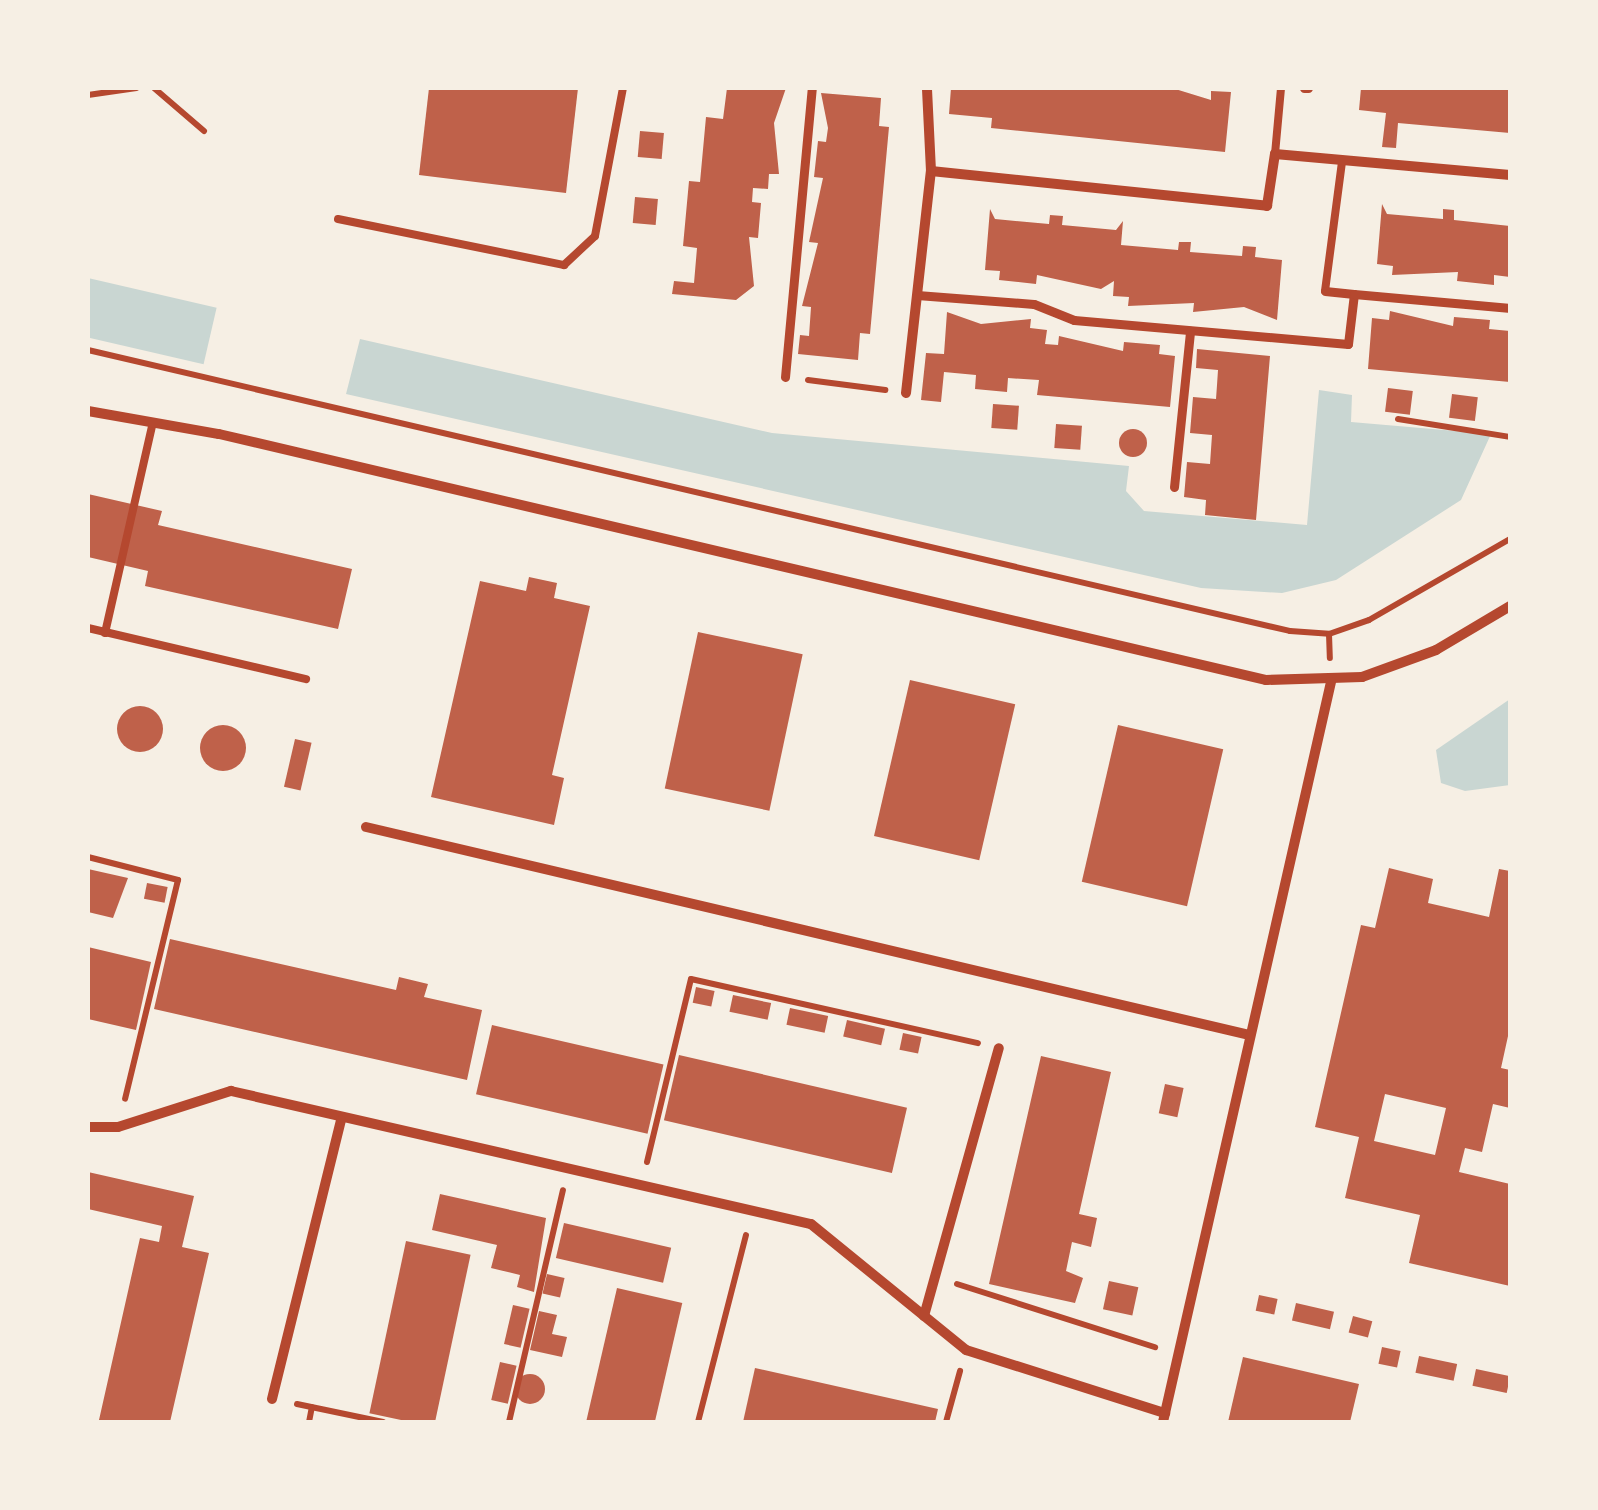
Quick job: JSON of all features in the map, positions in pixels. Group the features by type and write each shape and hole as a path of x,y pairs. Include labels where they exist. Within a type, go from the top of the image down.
{"street":[{"path":"785,377 812,88"},
{"path":"906,392 931,171 927,88"},
{"path":"931,171 1268,206 1275,154 1510,176"},
{"path":"1325,291 1510,308"},
{"path":"917,295 1190,330 1348,344 1354,294"},
{"path":"1174,486 1190,330"},
{"path":"88,412 1266,680 1332,682 1407,662 1510,606"},
{"path":"88,1128 118,1127 231,1092 566,1173 811,1224 966,1350 1164,1418 1332,682"},
{"path":"366,827 1249,1035"},
{"path":"924,1316 999,1048"},
{"path":"272,1400 341,1120"}],"lane":[{"path":"338,219 564,265 595,236 624,88"},
{"path":"1275,154 1281,88"},
{"path":"1325,291 1342,161"},
{"path":"106,633 152,426"},
{"path":"88,628 306,679"}],"path":[{"path":"88,95 136,88"},
{"path":"154,88 204,131"},
{"path":"88,350 1290,631 1329,634 1370,620 1510,540"},
{"path":"785,377 906,392"},
{"path":"1398,419 1510,437"},
{"path":"88,857 178,880 118,1127"},
{"path":"640,1188 690,980 999,1048"},
{"path":"509,1422 566,1173"},
{"path":"698,1422 750,1214"},
{"path":"936,1278 1178,1354"},
{"path":"946,1422 966,1350"},
{"path":"272,1400 383,1422"},
{"path":"308,1422 312,1407"}],"shaded area":[{"path":"88,278 217,308 204,364 88,338"},
{"path":"360,339 772,433 1129,466 1126,491 1144,511 1307,525 1319,390 1352,395 1351,422 1491,434 1461,500 1336,580 1282,593 1201,588 346,394"},
{"path":"1510,699 1510,785 1465,791 1441,783 1436,750"}],"building":[{"path":"429,88 578,88 566,193 419,175"},
{"path":"727,88 786,88 774,123 779,174 769,174 768,189 753,188 752,202 761,203 758,238 749,237 754,286 736,300 672,294 674,281 694,283 697,248 683,246 689,181 700,182 706,117 723,119"},
{"path":"951,88 1172,88 1211,100 1211,91 1231,92 1225,152 991,128 992,118 949,114"},
{"path":"1361,88 1510,88 1510,133 1398,123 1396,148 1382,147 1386,113 1359,110"},
{"path":"821,93 881,98 879,126 889,127 870,334 860,333 858,360 798,354 800,335 809,336 811,307 802,306 818,243 809,242 823,178 814,177 818,141 826,142 828,128"},
{"path":"640,131 664,133 662,159 638,157"},
{"path":"635,197 658,199 656,225 633,223"},
{"path":"1382,204 1387,214 1443,219 1443,209 1454,210 1454,220 1510,226 1510,277 1494,275 1494,285 1457,281 1458,272 1392,275 1393,266 1377,264"},
{"path":"990,209 995,219 1049,224 1050,215 1063,216 1062,225 1116,230 1123,221 1121,245 1178,250 1179,242 1191,242 1190,252 1242,256 1243,246 1256,247 1255,257 1282,260 1277,320 1244,307 1193,312 1194,303 1128,306 1129,297 1113,296 1114,281 1101,289 1037,275 1036,284 999,280 1000,271 985,270"},
{"path":"1390,311 1453,326 1454,317 1490,320 1489,329 1510,331 1510,382 1368,369 1372,318 1389,320"},
{"path":"947,312 981,324 1031,319 1030,328 1047,330 1045,344 1058,345 1059,336 1123,351 1124,342 1160,345 1159,354 1175,356 1170,407 1037,395 1039,380 1008,378 1007,392 975,389 976,375 944,372 941,402 921,400 926,353 944,354"},
{"path":"1197,349 1270,356 1256,520 1205,515 1206,500 1184,497 1187,462 1210,464 1212,435 1190,433 1193,397 1216,399 1218,370 1196,368"},
{"path":"1388,388 1413,391 1410,415 1385,412"},
{"path":"1452,394 1478,397 1475,421 1449,418"},
{"path":"993,404 1019,406 1017,430 991,428"},
{"path":"1056,424 1082,426 1080,450 1054,448"},
{"path":"1133,429 1143,433 1147,443 1143,453 1133,457 1123,453 1119,443 1123,433"},
{"path":"88,494 162,511 158,525 352,569 338,629 145,586 148,571 88,557"},
{"path":"529,577 557,583 554,598 590,606 552,775 564,778 554,825 431,797 480,581 526,591"},
{"path":"698,632 803,654 769,811 665,789"},
{"path":"910,680 1015,704 979,860 874,836"},
{"path":"140,706 156,713 163,729 156,745 140,752 124,745 117,729 124,713"},
{"path":"223,725 239,732 246,748 239,764 223,771 207,764 200,748 207,732"},
{"path":"1118,725 1223,749 1187,906 1082,882"},
{"path":"295,739 312,743 301,791 284,787"},
{"path":"1389,868 1433,879 1428,903 1489,917 1499,869 1510,871 1510,1027 1501,1068 1510,1070 1510,1108 1493,1104 1482,1152 1465,1148 1459,1172 1510,1184 1510,1286 1409,1263 1420,1215 1345,1198 1359,1137 1315,1127 1361,925 1375,928","holes":["1385,1094 1446,1108 1435,1155 1374,1141"]},
{"path":"88,869 128,878 113,918 88,912"},
{"path":"147,883 168,887 165,903 144,899"},
{"path":"170,939 396,990 399,977 428,984 424,997 482,1010 467,1080 154,1009"},
{"path":"88,947 151,962 136,1030 88,1019"},
{"path":"696,987 715,991 711,1007 693,1003"},
{"path":"733,995 771,1003 768,1020 729,1012"},
{"path":"790,1008 828,1016 825,1033 786,1025"},
{"path":"847,1020 885,1029 881,1045 843,1037"},
{"path":"492,1025 663,1065 648,1134 476,1094"},
{"path":"903,1033 922,1037 918,1054 899,1050"},
{"path":"679,1055 907,1108 892,1173 664,1120"},
{"path":"1041,1056 1111,1072 1079,1214 1097,1218 1091,1247 1072,1242 1066,1271 1083,1278 1075,1303 989,1284"},
{"path":"1165,1084 1184,1088 1177,1117 1159,1113"},
{"path":"88,1172 194,1196 182,1247 209,1253 170,1422 99,1420 140,1238 159,1242 162,1226 88,1209"},
{"path":"440,1194 546,1218 534,1292 517,1287 520,1275 491,1268 497,1245 432,1230"},
{"path":"564,1223 671,1248 663,1283 556,1258"},
{"path":"406,1241 471,1255 435,1422 411,1422 369,1413"},
{"path":"547,1274 565,1278 560,1298 543,1293"},
{"path":"1109,1281 1138,1287 1132,1316 1103,1309"},
{"path":"617,1288 682,1303 655,1422 586,1422"},
{"path":"1259,1295 1278,1299 1274,1315 1256,1311"},
{"path":"1296,1303 1334,1312 1330,1329 1292,1321"},
{"path":"513,1305 530,1309 521,1348 504,1344"},
{"path":"539,1311 557,1315 552,1334 567,1337 562,1357 530,1350"},
{"path":"1353,1316 1372,1321 1368,1338 1349,1332"},
{"path":"1382,1347 1401,1351 1397,1368 1378,1364"},
{"path":"1419,1356 1457,1364 1454,1381 1415,1373"},
{"path":"1243,1357 1359,1384 1350,1422 1228,1422"},
{"path":"500,1362 517,1366 508,1404 491,1400"},
{"path":"755,1368 938,1409 935,1422 743,1422"},
{"path":"1476,1369 1510,1376 1507,1393 1472,1386"},
{"path":"530,1374 544,1383 545,1389 536,1403 530,1404 516,1395 515,1389 524,1375"}]}
